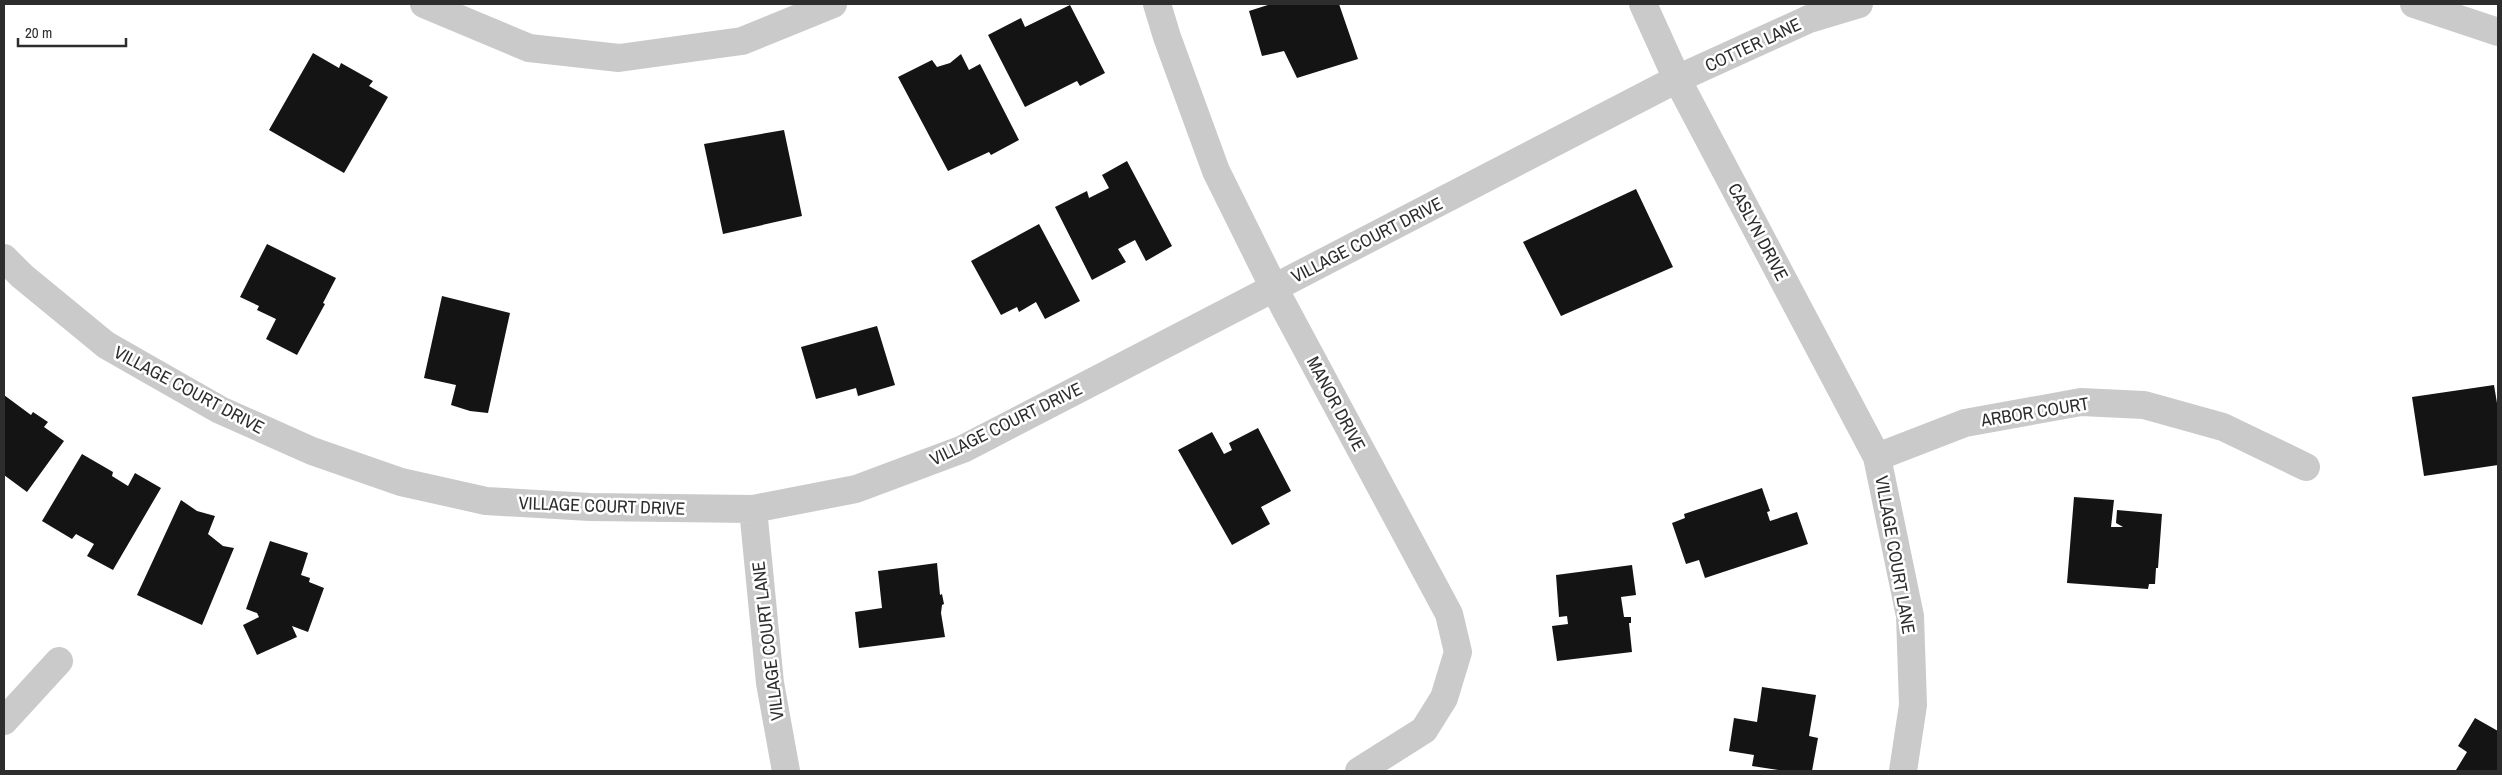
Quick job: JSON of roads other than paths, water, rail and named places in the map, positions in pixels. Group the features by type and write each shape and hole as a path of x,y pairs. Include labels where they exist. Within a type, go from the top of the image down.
{"street":[{"path":"424,4 529,48 620,58 742,41 832,4"},
{"name":"MANOR DRIVE","path":"1158,4 1216,171 1274,288 1449,614 1458,652 1444,698 1424,730 1359,771"},
{"name":"CASLYN DRIVE","path":"1643,4 1677,79 1877,457"},
{"name":"COTTER LANE","path":"1677,79 1809,19 1859,4"},
{"path":"2414,4 2498,32"},
{"name":"VILLAGE COURT DRIVE","path":"4,258 22,276 106,345 220,410 312,451 401,482 486,501 590,507 753,510 856,489 963,449 1677,79"},
{"name":"ARBOR COURT","path":"1877,457 1965,423 2082,402 2144,405 2223,426 2306,467"},
{"name":"VILLAGE COURT LANE","path":"1877,457 1910,616 1913,705 1903,771"},
{"name":"VILLAGE COURT LANE","path":"753,510 770,682 786,771"},
{"path":"4,721 60,661"}]}
